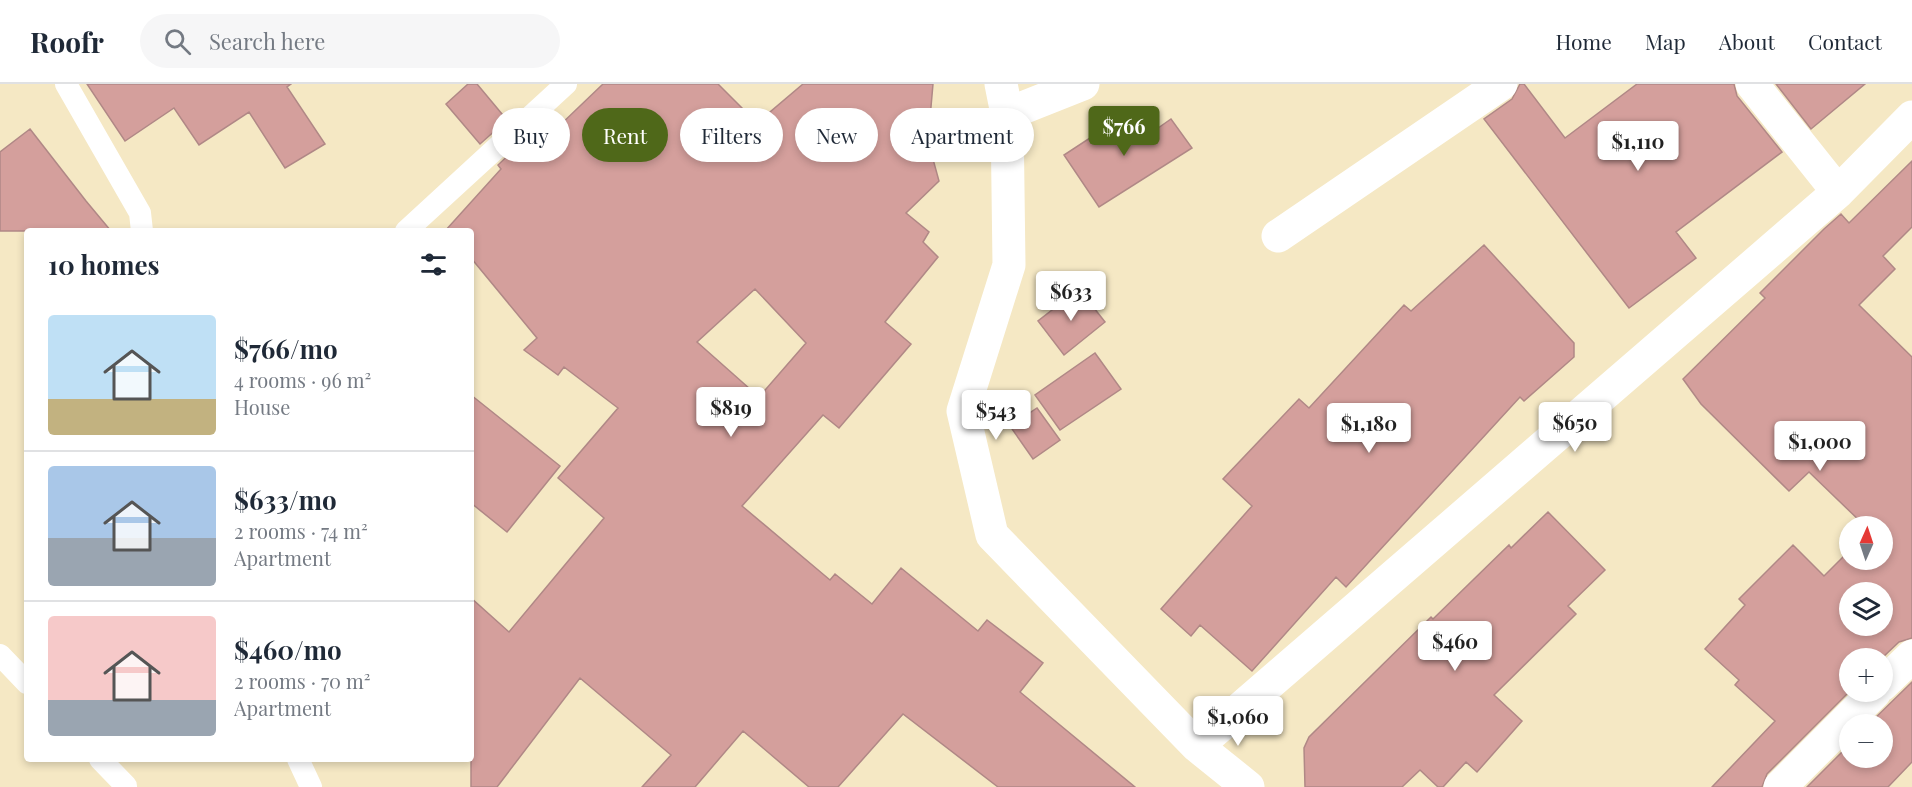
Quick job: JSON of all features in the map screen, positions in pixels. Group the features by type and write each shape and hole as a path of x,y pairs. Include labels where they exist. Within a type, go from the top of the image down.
{"street":[{"path":"1083,84 1004,99 1009,265 963,411 992,535 1197,746 1248,787"},
{"path":"1278,236 1501,84"},
{"path":"1752,84 1838,192"},
{"path":"1197,746 1838,192 1912,117"},
{"path":"1893,674 1912,656"},
{"path":"1780,787 1865,702"}],"lane":[{"path":"66,84 140,213 142,228"},
{"path":"409,228 566,84"},
{"path":"0,655 24,680"},
{"path":"103,762 125,787"},
{"path":"299,762 311,787"}],"building":[{"path":"87,84 291,84 287,87 325,144 285,168 249,112 199,145 174,108 125,141"},
{"path":"468,84 477,84 497,108 492,108 492,133 480,144 446,104"},
{"path":"603,84 718,84 742,108 680,108 680,162 783,162 783,108 775,108 803,84 933,84 931,108 890,108 890,162 934,162 939,181 906,213 929,232 923,242 938,257 885,322 911,344 839,428 823,415 742,506 830,580 835,574 872,604 901,568 978,631 987,620 1043,663 1020,692 1135,787 998,787 903,714 838,787 809,787 743,731 695,787 642,787 671,755 580,678 497,787 471,787 471,762 474,762 474,601 509,632 604,518 558,478 618,408 564,367 558,375 524,350 537,338 474,262 474,228 448,228 501,169 498,165 501,162 570,162 570,116","holes":["755,289 806,343 759,397 697,342"]},
{"path":"1520,84 1524,84 1565,138 1637,84 1734,84 1737,96 1782,152 1676,232 1696,258 1629,308 1484,119 1512,99"},
{"path":"1776,84 1865,84 1811,129"},
{"path":"1125,115 1141,140 1171,119 1192,148 1099,207 1064,155"},
{"path":"30,129 108,228 24,228 24,231 0,231 0,152"},
{"path":"1912,161 1912,227 1883,256 1895,269 1859,305 1912,357 1912,638 1899,642 1893,648 1839,648 1839,702 1767,774 1762,787 1712,787 1775,721 1735,685 1739,680 1705,649 1745,605 1739,599 1793,545 1824,576 1839,561 1839,570 1893,570 1893,516 1855,516 1809,472 1789,491 1701,404 1683,379 1765,298 1760,293 1841,214 1849,223"},
{"path":"1484,245 1574,343 1574,357 1524,401 1520,397 1346,587 1336,577 1252,671 1200,625 1191,636 1161,609 1252,506 1223,479 1299,399 1309,408 1404,305 1411,311"},
{"path":"1079,289 1105,322 1064,355 1038,321"},
{"path":"1095,353 1121,389 1060,430 1035,395"},
{"path":"474,397 560,466 507,532 474,505"},
{"path":"1037,408 1060,440 1033,459 1010,426"},
{"path":"1548,512 1605,570 1568,606 1576,614 1494,695 1522,721 1477,772 1466,762 1443,787 1438,787 1420,770 1402,787 1305,787 1304,748 1309,737 1431,617 1433,619 1509,545 1511,548"},
{"path":"1912,682 1912,762 1888,787 1807,787 1839,755 1839,768 1893,768 1893,714 1879,714"}]}
